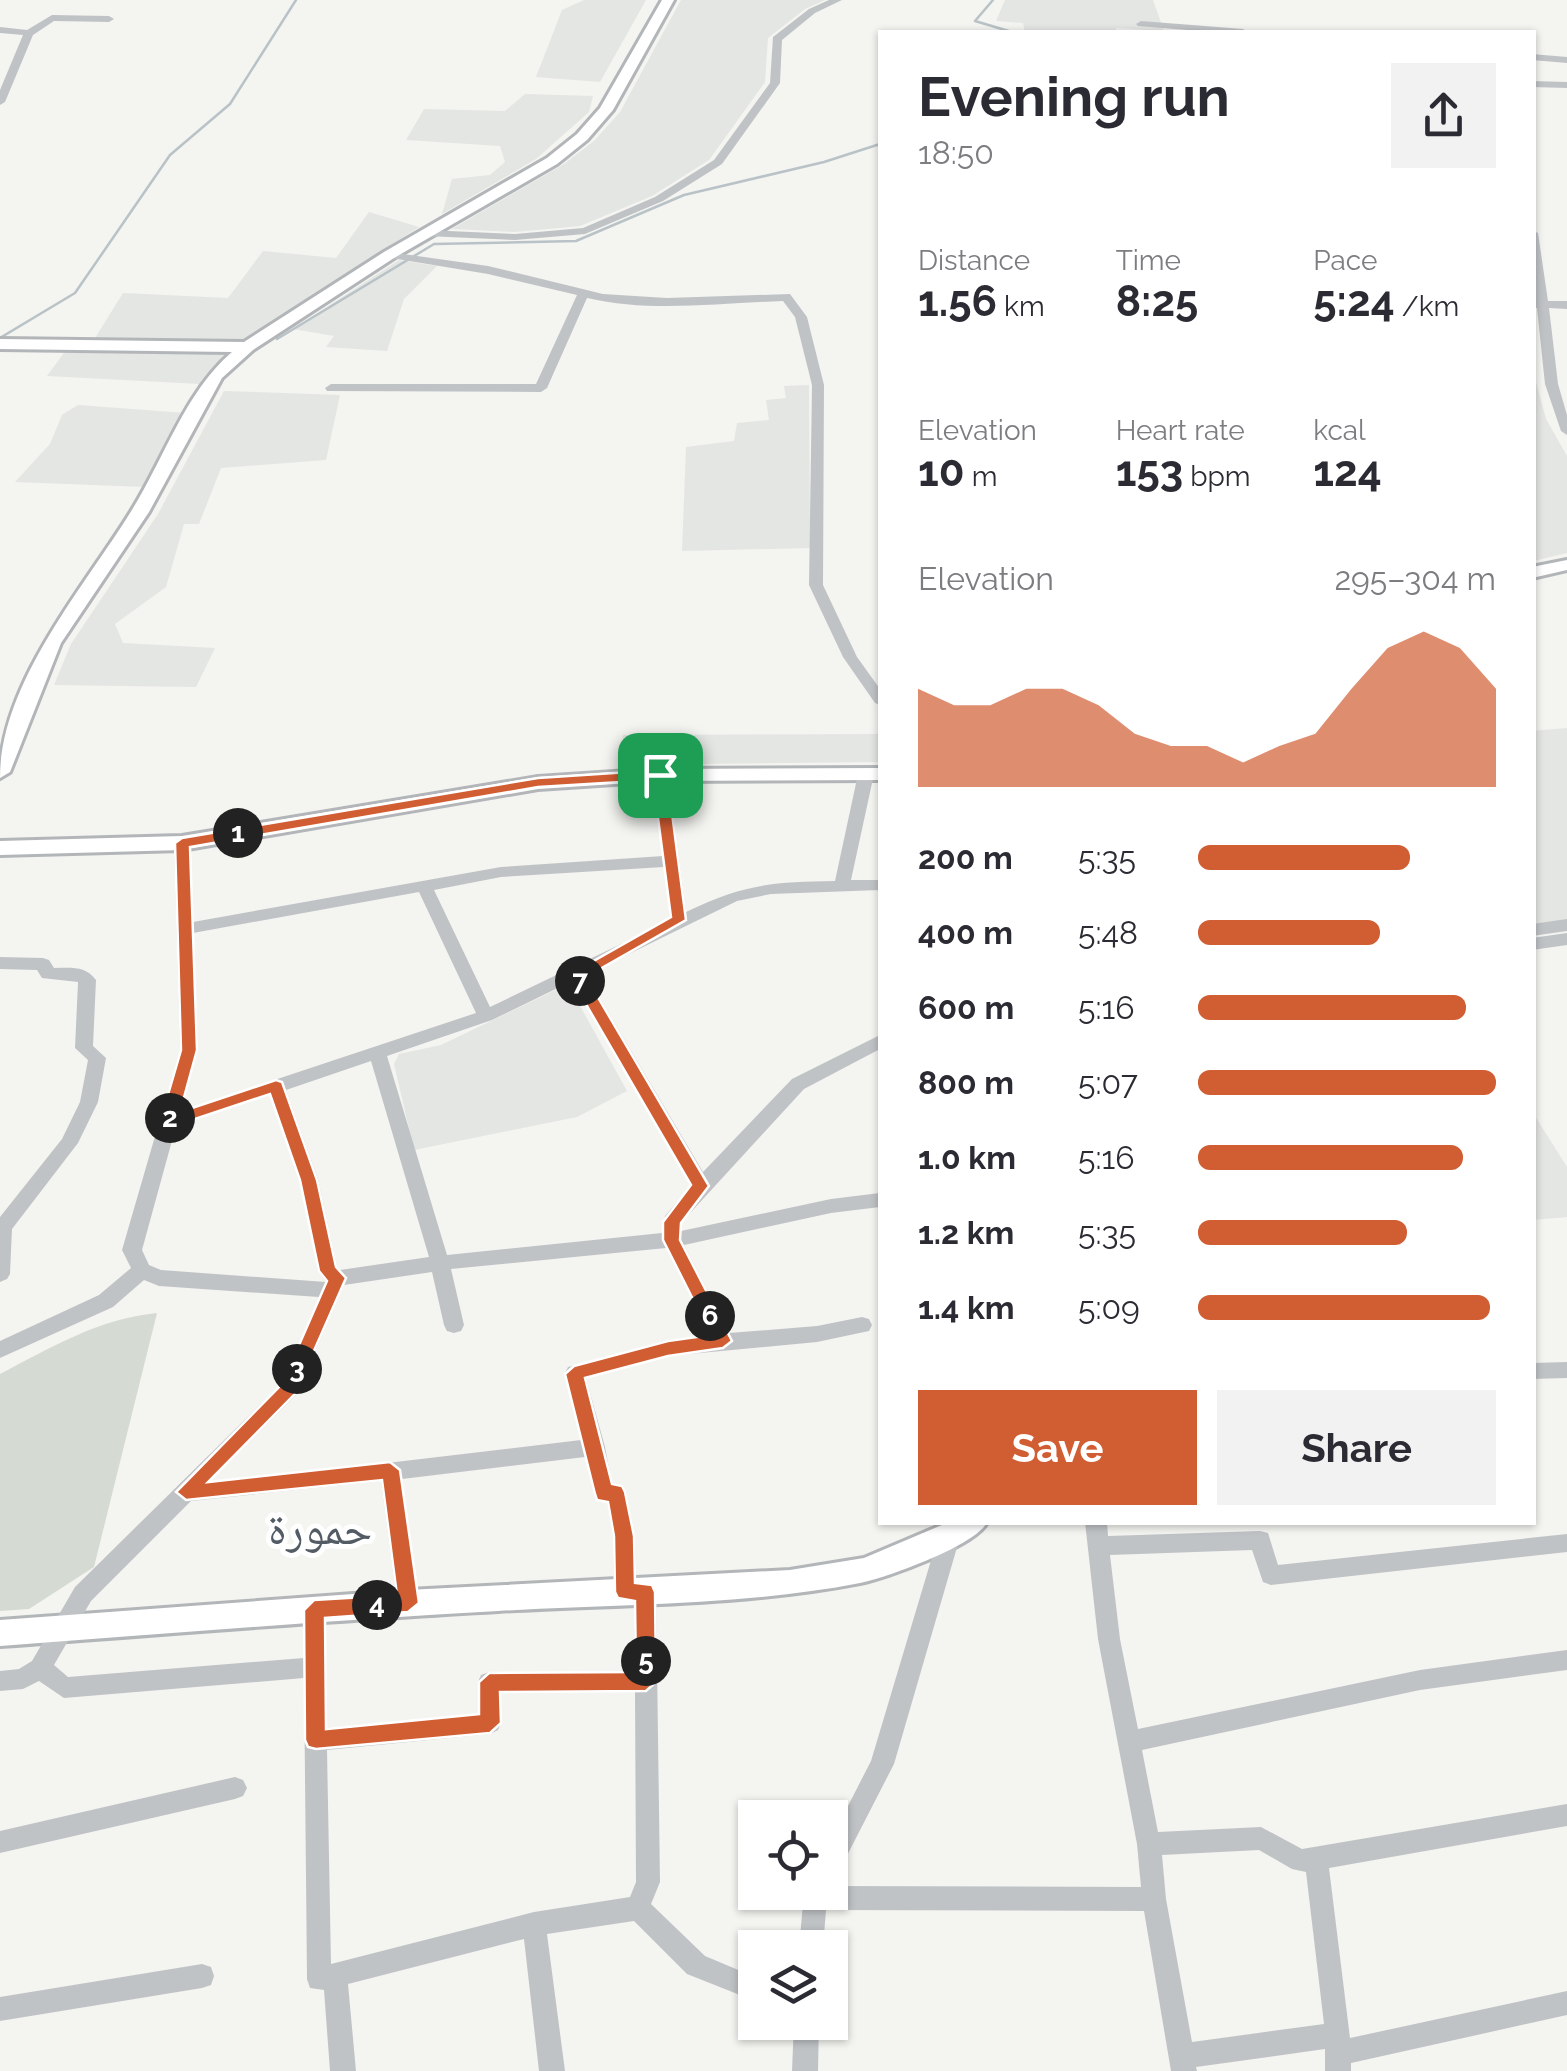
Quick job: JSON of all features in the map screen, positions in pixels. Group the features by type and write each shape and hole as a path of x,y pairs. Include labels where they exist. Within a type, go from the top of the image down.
{"main road":[{"path":"0,772 52,643 140,512 214,375 247,347 390,254 552,161 582,137 606,110 668,0"},
{"path":"0,344 247,347"},
{"path":"1536,572 1567,564"},
{"path":"0,848 182,843 538,783 660,775 873,774"},
{"path":"0,1633 408,1603 790,1582 865,1570 962,1530"}],"street":[{"path":"426,234 515,237 584,231 659,199 718,162 775,83 778,39 812,11 837,0"},
{"path":"0,102 29,33 52,18 109,19"},
{"path":"1140,24 1217,30"},
{"path":"0,30 29,33"},
{"path":"1536,57 1567,60"},
{"path":"1536,84 1567,85"},
{"path":"390,254 488,270 584,294 667,302 786,297 802,318 818,385 816,585 850,657 878,697"},
{"path":"1537,288 1549,372 1567,431"},
{"path":"331,388 541,388 584,294"},
{"path":"1538,305 1567,306"},
{"path":"842,884 873,774"},
{"path":"660,775 668,860 679,920"},
{"path":"182,843 189,1050 132,1250 142,1270 159,1278 334,1284 440,1263 672,1240 830,1206 878,1200"},
{"path":"185,929 501,872 668,860"},
{"path":"424,885 486,1016"},
{"path":"168,1122 486,1016 732,897 770,888 878,885"},
{"path":"1536,929 1567,925"},
{"path":"1536,944 1567,940"},
{"path":"0,963 43,964 48,974 79,974 87,980 84,1048 97,1058 89,1102 70,1143 1,1227 0,1274"},
{"path":"577,975 701,1186"},
{"path":"723,1341 672,1240 672,1222 798,1084 878,1043"},
{"path":"377,1053 440,1263 454,1325"},
{"path":"0,1681 24,1678 40,1668 83,1594 289,1389 334,1284 308,1180 276,1086"},
{"path":"0,1350 106,1302 142,1270"},
{"path":"638,1908 648,1882 646,1682 635,1592 616,1492 604,1494 574,1374 668,1348 817,1334 862,1325"},
{"path":"1536,1372 1567,1370"},
{"path":"186,1492 595,1447"},
{"path":"390,1470 408,1603"},
{"path":"848,1831 882,1764 962,1530"},
{"path":"1567,1543 1271,1575 1260,1540 1098,1534 1109,1640 1149,1844 1154,1899 1183,2064 1338,2053 1567,2003"},
{"path":"314,1610 319,1979 534,1924 638,1908"},
{"path":"1129,1742 1420,1680 1567,1660"},
{"path":"40,1668 64,1688 315,1667"},
{"path":"316,1740 490,1723 489,1682 646,1682"},
{"path":"0,1842 235,1788"},
{"path":"1149,1844 1261,1838 1300,1861 1567,1816"},
{"path":"1316,1859 1338,2053"},
{"path":"848,1895 1154,1899"},
{"path":"638,1908 696,1965 738,1982"},
{"path":"534,1924 552,2071"},
{"path":"335,1975 343,2071"},
{"path":"0,2009 202,1976"},
{"path":"805,2071 806,2040"}],"shaded area":[{"path":"584,0 646,0 600,82 536,77 562,10"},
{"path":"681,0 825,0 805,9 768,38 765,82 709,160 652,196 580,226 515,232 452,229 564,164 595,140 620,112"},
{"path":"1005,0 1153,0 1164,30 1025,30 1023,23 996,21"},
{"path":"525,94 593,96 589,112 536,159 442,214 452,179 490,175 505,162 500,146 406,140 424,109 505,111"},
{"path":"369,212 419,227 241,341 95,338 123,293 228,298 263,251 336,258"},
{"path":"399,260 437,266 404,299 387,351 326,347 334,336 293,329"},
{"path":"69,346 232,351 200,384 47,376"},
{"path":"1536,382 1546,419 1567,456 1567,553 1536,560"},
{"path":"809,385 810,548 682,551 686,447 734,441 737,423 769,420 766,400 786,398 784,386"},
{"path":"224,391 340,395 326,460 221,468 199,524 184,524 166,587 115,624 123,643 215,648 196,687 54,685 71,644 158,514"},
{"path":"78,405 186,413 145,487 15,482 50,444 62,415"},
{"path":"1567,728 1567,920 1536,924 1536,731"},
{"path":"878,734 878,762 620,765 623,735"},
{"path":"568,984 627,1091 577,1117 414,1150 394,1064 399,1054 441,1045"},
{"path":"1536,1118 1567,1167 1567,1217 1536,1220"},
{"path":"157,1313 94,1567 29,1609 0,1611 0,1374 95,1328"}],"waterway":[{"path":"0,338 75,293 170,155 230,104 296,0"},
{"path":"993,0 975,21 1005,30"},
{"path":"277,339 434,244 576,241 684,195 824,162 878,145"}],"district":[{"name":"حمورة","path":"320,1528"}],"route":[{"path":"660,775 668,860 679,920 577,975 701,1186 672,1222 672,1240 723,1341 668,1348 574,1374 604,1494 616,1492 624,1536 625,1592 645,1592 646,1682 489,1682 490,1723 316,1740 314,1610 408,1603 390,1470 186,1492 289,1389 337,1278 328,1271 308,1180 276,1086 168,1122 189,1050 182,843 538,783 660,775"}]}
